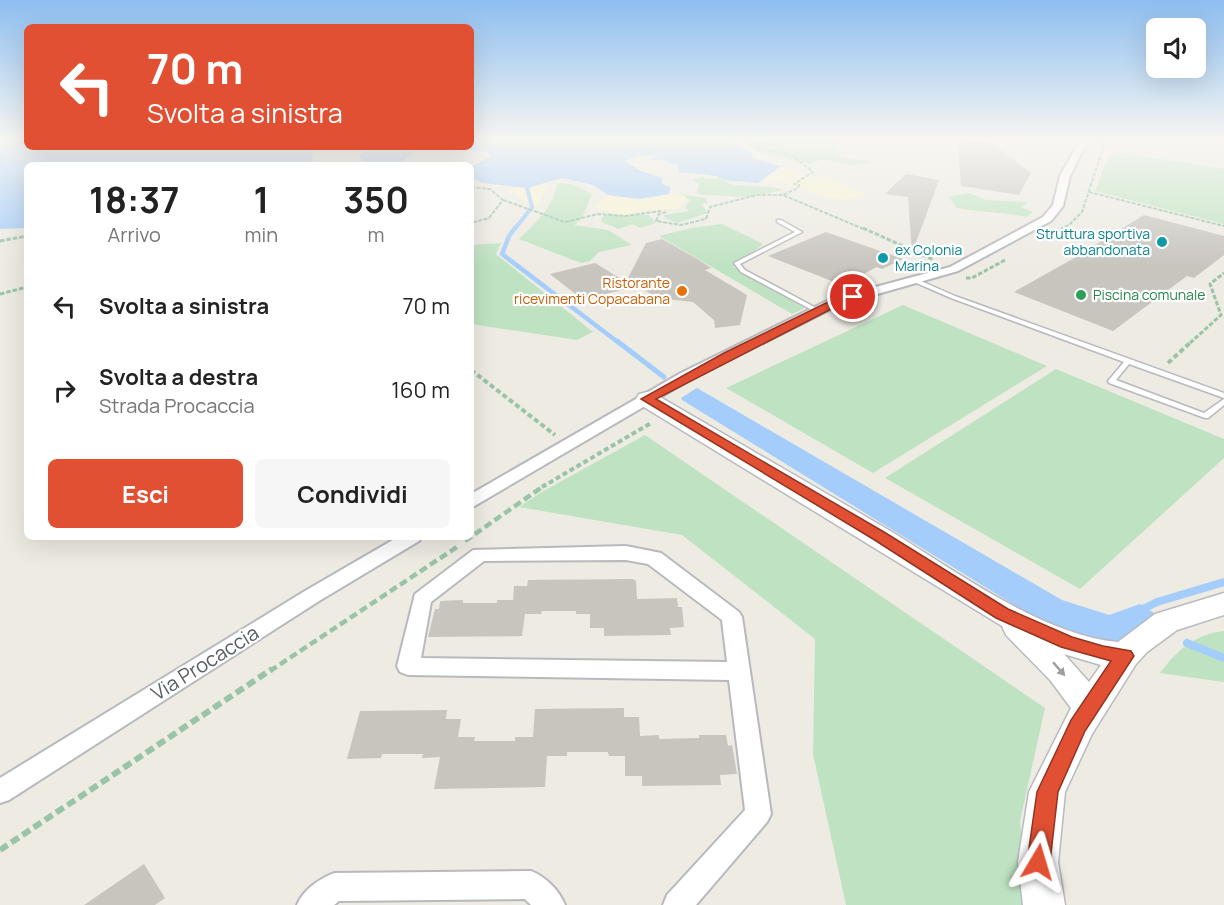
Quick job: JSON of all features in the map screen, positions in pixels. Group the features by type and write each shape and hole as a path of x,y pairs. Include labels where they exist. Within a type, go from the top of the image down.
{"street":[{"path":"474,500 568,444 655,403 686,376 836,302 954,269 1047,219 1058,206 1064,182"},
{"path":"655,403 1002,613 1067,642 1103,653 1130,650"},
{"name":"Via Procaccia","path":"0,792 312,596 407,540"},
{"path":"677,905 758,814 732,617 654,558 626,554 480,555 422,599 408,666 738,671"},
{"path":"1044,905 1038,862 1047,792 1078,726 1130,650 1166,622 1200,609 1224,604"},
{"path":"1002,613 1035,642 1090,707"},
{"path":"312,905 334,887 531,885 551,905"}],"lane":[{"path":"779,221 799,232 737,263 743,271 818,311"},
{"path":"914,280 953,297 1224,396"},
{"path":"1128,361 1112,381 1205,416 1224,400"}],"path":[{"path":"783,195 798,188 799,185 794,184 797,182"},
{"path":"474,187 490,188 498,192 503,200 523,205 537,212 558,216 565,222 598,214 625,216 666,211 659,214 656,221 689,224 706,219 710,207 757,195 783,195 813,206 954,269"},
{"path":"1089,192 1224,226"},
{"path":"474,222 489,218 503,200"},
{"path":"0,241 24,237"},
{"path":"1158,372 1221,315 1210,284 1224,273"},
{"path":"0,294 24,288"},
{"path":"474,371 568,444"},
{"path":"474,535 655,403"},
{"path":"0,850 467,540"}],"green space":[{"path":"695,182 727,182 733,185 772,187 784,190 747,197 704,195 697,193 699,184"},
{"path":"1099,182 1224,182 1224,224 1095,191"},
{"path":"557,184 575,185 592,194 582,218 574,225 608,230 632,245 599,252 590,261 581,263 519,239 543,214 552,200"},
{"path":"969,193 986,200 1029,202 1021,207 1033,212 1026,217 957,208 948,197"},
{"path":"678,194 705,198 708,203 701,204 708,213 677,223 665,218 664,215 690,211 686,209 686,205 691,200"},
{"path":"607,215 649,215 656,223 640,228 633,224 618,229 602,222 601,218"},
{"path":"722,224 763,244 734,267 805,308 792,314 659,236 691,228"},
{"path":"501,243 496,254 593,332 577,340 474,324 474,245"},
{"path":"903,305 1047,366 873,473 726,388"},
{"path":"1056,369 1224,439 1224,458 1080,589 885,478"},
{"path":"645,435 1045,708 1020,821 1028,905 846,905 813,754 815,639 682,535 519,507"},
{"path":"1224,631 1224,682 1160,673 1188,644 1204,636"}],"sand":[{"path":"841,182 866,194 846,200 835,199 782,183 758,183"},
{"path":"548,184 538,206 532,207 509,188 527,188"},
{"path":"669,194 685,196 685,201 679,205 680,209 645,210 626,216 594,207 608,195 639,199"}],"water":[{"path":"0,182 24,182 24,228 0,229"},
{"path":"481,182 547,182 527,188"},
{"path":"581,182 661,182 670,187 669,194 639,199 608,195 593,185"},
{"path":"697,388 1062,600 1109,615 1140,604 1160,617 1121,642 1105,644 1050,627 682,400 681,398"}],"building":[{"path":"897,182 938,182 912,253 908,197 885,194"},
{"path":"961,182 1026,182 1019,195 961,186"},
{"path":"1144,215 1224,236 1224,255 1194,278 1187,276 1113,331 1014,292 1092,248 1090,248"},
{"name":"ex Colonia Marina","path":"826,232 903,259 882,269 877,267 842,285 768,256"},
{"path":"662,239 699,260 711,268 705,270 747,295 740,325 715,328 714,320 693,302 658,298 637,286 583,300 550,274 595,263 626,282 646,243"},
{"path":"633,579 636,581 637,599 677,598 678,607 682,607 684,627 670,628 671,635 604,636 604,628 590,628 590,614 576,614 576,611 542,611 541,614 525,614 522,636 428,637 435,609 439,609 440,601 463,600 463,603 497,603 497,600 513,600 514,586 527,586 528,580"},
{"path":"624,708 624,717 639,717 640,736 659,735 659,739 726,735 728,746 732,745 737,774 720,775 721,785 642,786 642,776 625,776 625,756 609,756 608,752 567,752 567,756 547,756 545,787 434,789 440,757 422,758 423,754 382,754 381,758 347,759 360,711 447,710 446,719 461,719 458,737 475,737 474,741 515,741 515,737 533,737 535,709"},
{"path":"144,864 165,898 155,905 84,905"}],"waterway":[{"path":"514,230 532,207 527,188"},
{"path":"515,228 502,254 619,343"},
{"path":"617,341 664,377"},
{"path":"1139,611 1157,602 1224,582"},
{"path":"1187,643 1224,658"}],"place":[{"name":"Struttura sportiva abbandonata","path":"1162,242"},
{"name":"ex Colonia Marina","path":"883,258"},
{"name":"Ristorante ricevimenti Copacabana","path":"682,291"},
{"name":"Piscina comunale","path":"1081,295"}],"route":[{"path":"853,297 836,302 728,355 647,399 878,536 1002,613 1067,642 1103,653 1125,656 1078,726 1047,792 1038,862"}]}
